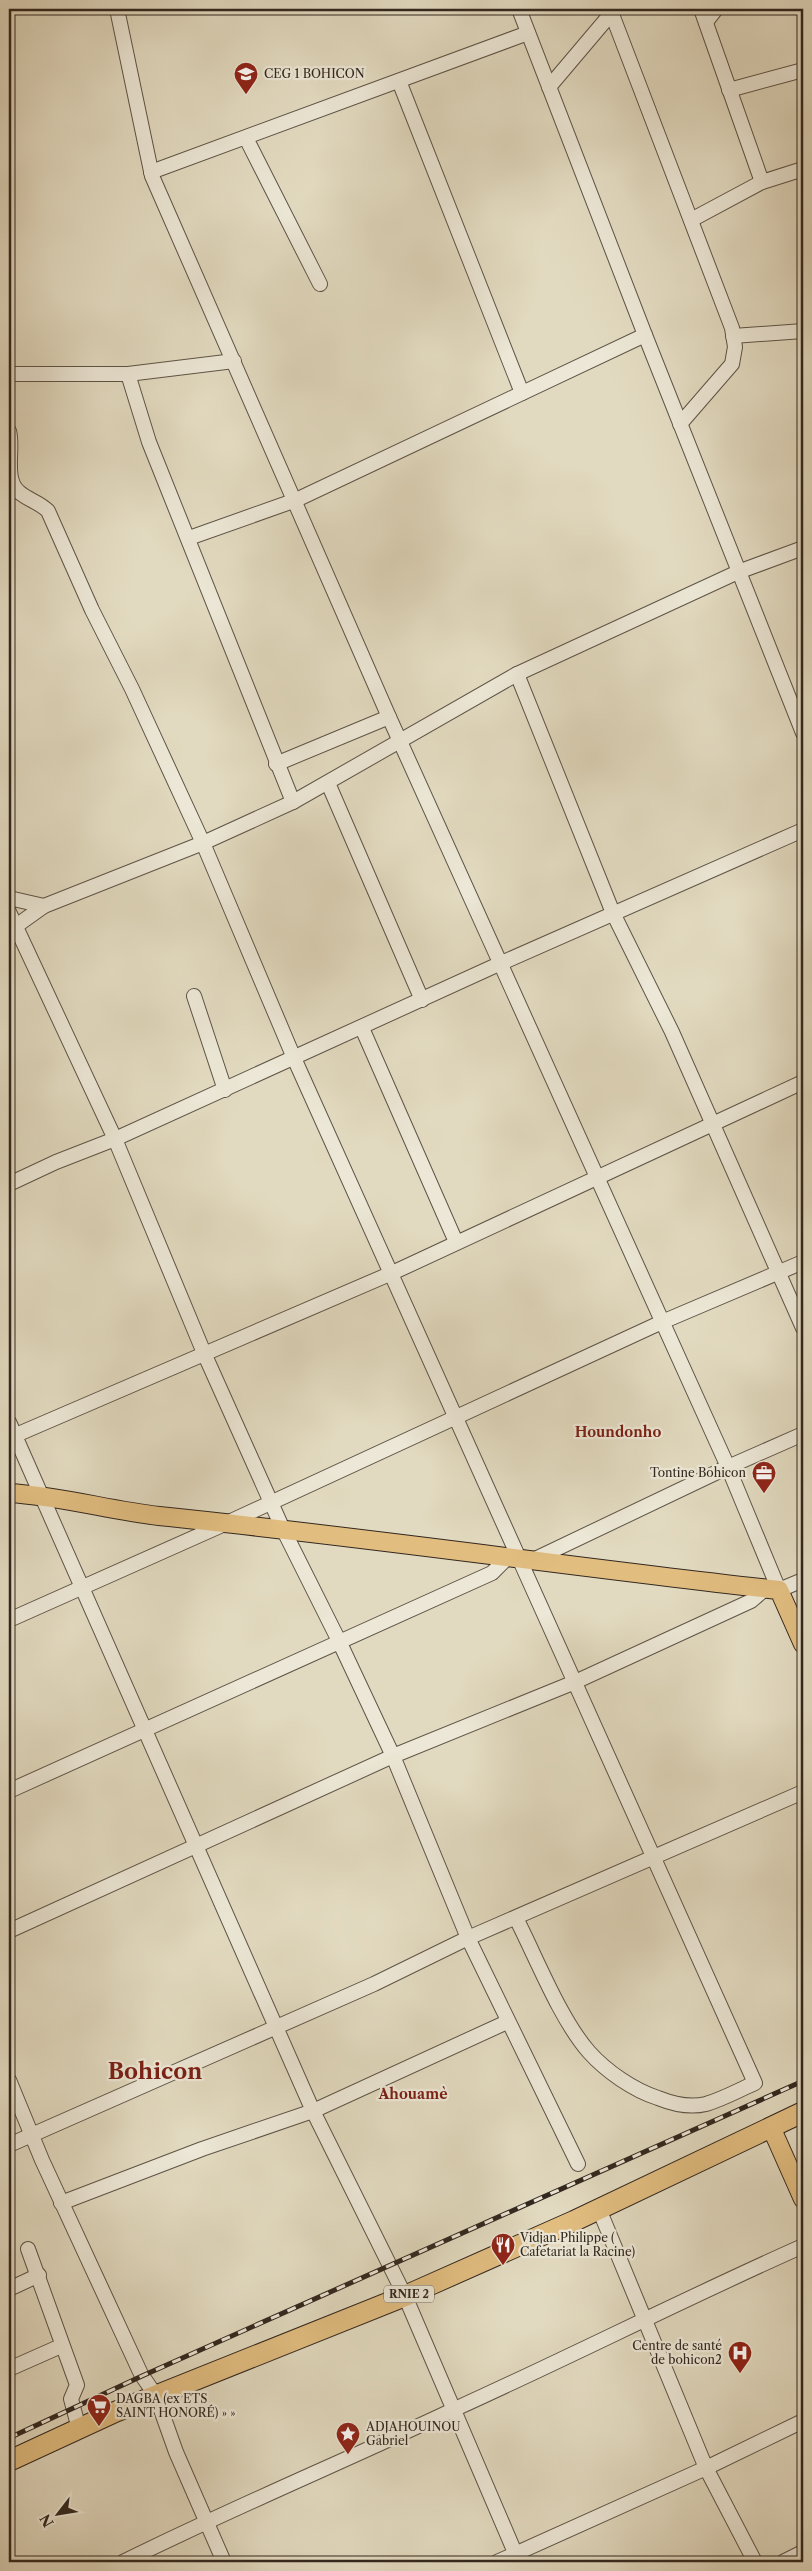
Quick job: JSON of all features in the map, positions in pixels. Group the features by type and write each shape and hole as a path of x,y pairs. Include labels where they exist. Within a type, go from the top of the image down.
{"highway":[{"name":"RNIE 2","path":"9,2461 156,2396 405,2296 599,2209 803,2112"}],"main road":[{"path":"9,1494 42,1495 156,1515 282,1527 772,1590 803,1644"},
{"path":"771,2127 803,2199"}],"street":[{"path":"117,9 151,172 296,500 389,717 728,1467 772,1590"},
{"path":"519,9 645,335 803,733"},
{"path":"701,9 762,182"},
{"path":"706,22 716,9"},
{"path":"549,87 612,10"},
{"path":"612,10 691,220 733,336 735,347 732,364 680,424"},
{"path":"151,172 528,33"},
{"path":"730,90 803,70"},
{"path":"399,81 522,393"},
{"path":"246,138 320,284"},
{"path":"691,220 762,182 803,169"},
{"path":"733,336 803,331"},
{"path":"190,538 296,500 645,335"},
{"path":"9,374 128,374 234,361"},
{"path":"128,374 150,442 190,538 276,764 293,802"},
{"path":"9,431 12,441 11,469 13,485 23,494 40,503 54,522 92,610 132,689 203,843 294,1058 656,1858 755,2083 705,2104 687,2106 643,2093 588,2052 576,2033 516,1918"},
{"path":"13,929 44,906 203,843 293,802 400,739 517,674 738,572 803,548"},
{"path":"517,674 613,913 672,1032 803,1328"},
{"path":"276,764 389,717"},
{"path":"328,782 422,1000"},
{"path":"9,1184 225,1090 613,913 803,830"},
{"path":"9,898 44,906"},
{"path":"9,912 13,929 115,1139 204,1352 272,1500 282,1527 339,1641 393,1756 468,1938 507,2022 578,2164"},
{"path":"194,996 225,1090"},
{"path":"362,1028 456,1242"},
{"path":"12,1437 392,1272 712,1122 803,1082"},
{"path":"9,1620 81,1586 229,1522 272,1500 662,1322 803,1262"},
{"path":"9,1422 12,1437 42,1495 313,2111 405,2296 517,2558"},
{"path":"9,1791 520,1559 803,1434"},
{"path":"9,1932 393,1756 575,1682 772,1590 803,1580"},
{"path":"9,2145 374,1984 468,1938 656,1858 803,1792"},
{"path":"61,2202 202,2149 313,2111 507,2022"},
{"path":"9,2080 61,2202 140,2374 156,2396 176,2452 224,2562"},
{"path":"599,2209 706,2468 755,2562"},
{"path":"123,2562 207,2520 453,2410 645,2318 803,2246"},
{"path":"28,2249 39,2276 61,2346 77,2385 70,2399 79,2429"},
{"path":"9,2289 39,2276"},
{"path":"9,2369 61,2346"},
{"path":"497,2562 517,2558 803,2421"},
{"path":"783,2562 803,2552"}],"railway":[{"path":"9,2438 142,2376 803,2081"}],"place":[{"name":"CEG 1 BOHICON","path":"246,95"},
{"name":"Tontine Bohicon","path":"764,1494"},
{"name":"Vidjan Philippe ( Cafetariat la Racine)","path":"503,2266"},
{"name":"Centre de santé de bohicon2","path":"740,2374"},
{"name":"DAGBA (ex ETS SAINT HONORÉ) » »","path":"99,2427"},
{"name":"ADJAHOUINOU Gabriel","path":"348,2455"}],"district":[{"name":"Houndonho","path":"618,1432"},
{"name":"Bohicon","path":"155,2071"},
{"name":"Ahouamè","path":"413,2094"}]}
